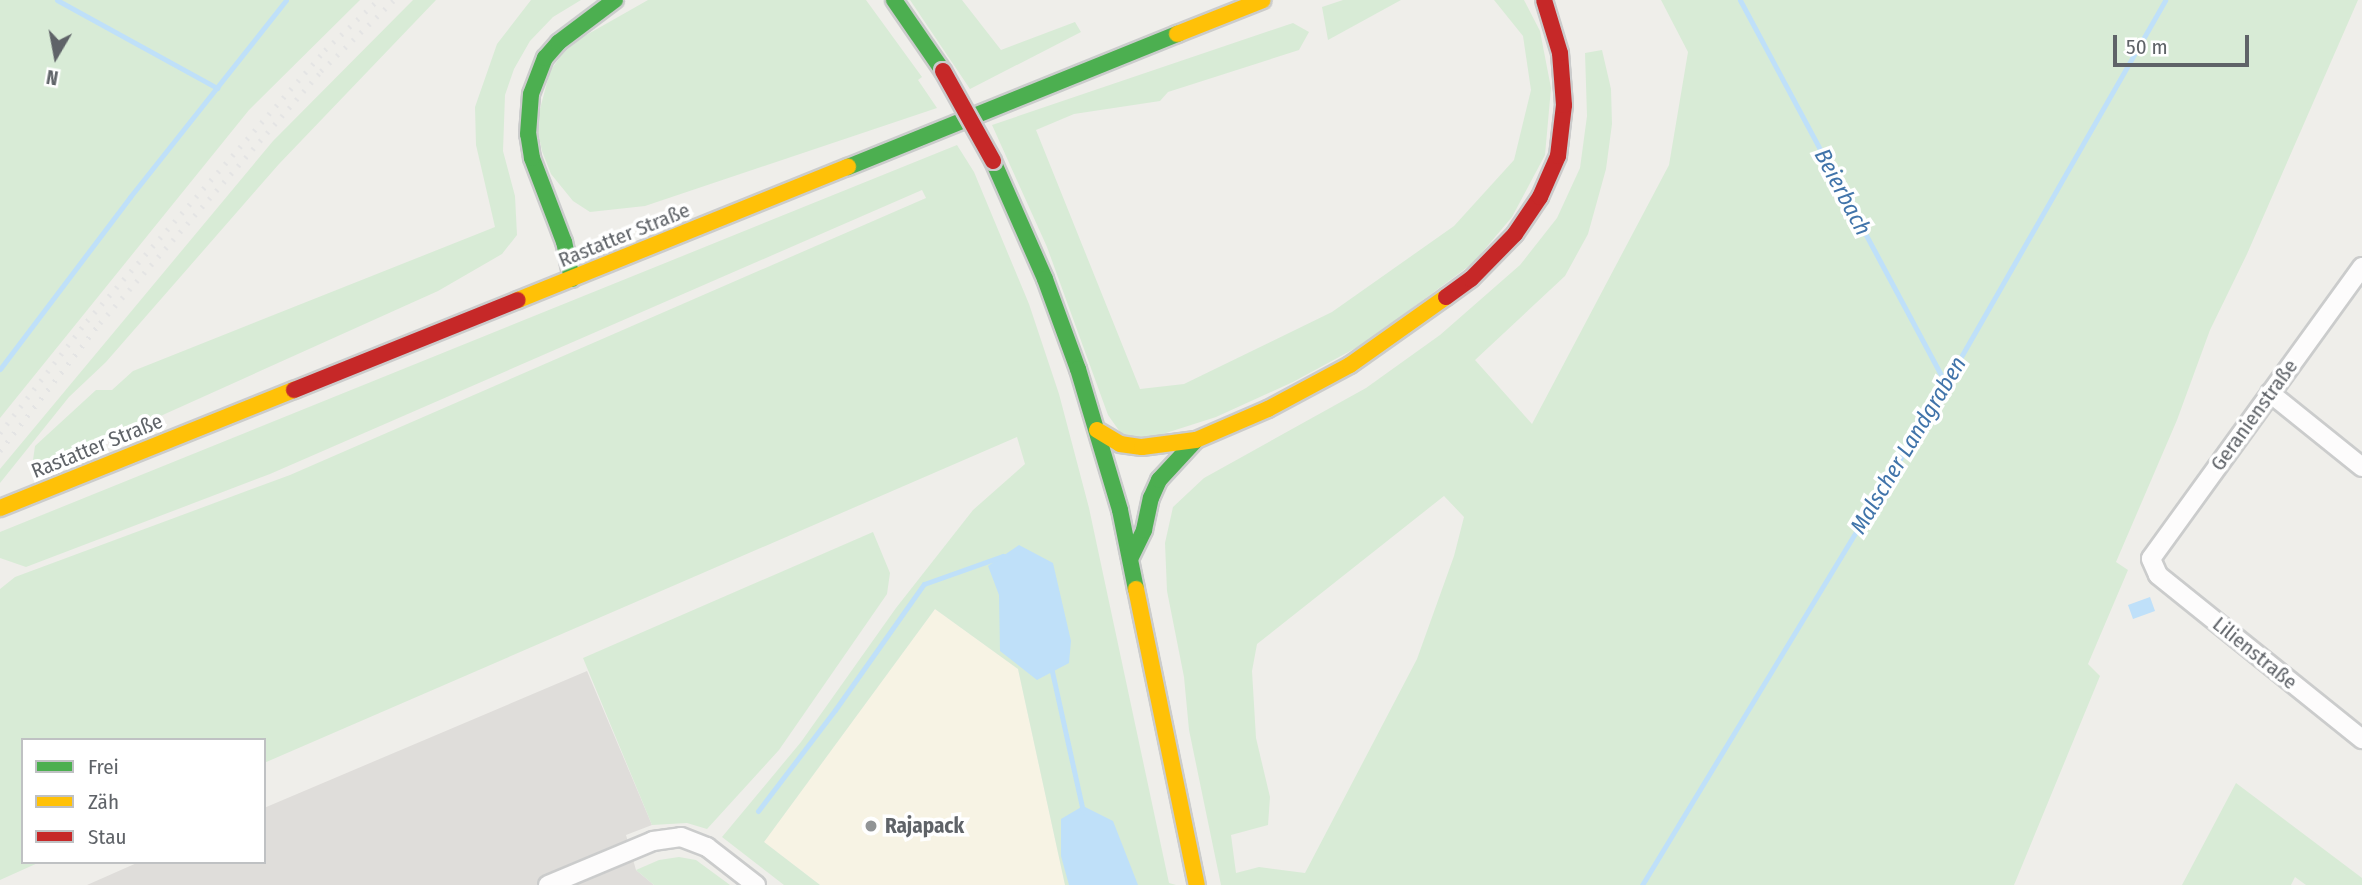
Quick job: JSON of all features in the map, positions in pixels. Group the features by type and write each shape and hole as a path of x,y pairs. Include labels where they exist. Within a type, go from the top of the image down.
{"main road":[{"path":"572,279 564,242 532,158 528,134 531,94 545,58 559,42 615,0"},
{"path":"894,0 943,71 993,161 1045,279 1097,430 1131,557 1196,885"},
{"name":"Rastatter Straße","path":"0,508 1262,0"},
{"path":"1097,430 1120,444 1142,447 1196,440 1268,409 1350,365 1471,279 1515,234 1540,197 1558,156 1564,105 1560,53 1543,2"},
{"path":"1131,557 1159,480 1196,440"}],"street":[{"name":"Geranienstraße","path":"2151,565 2155,549 2362,267"},
{"path":"2270,393 2362,467"},
{"name":"Lilienstraße","path":"2151,565 2158,575 2362,739"},
{"path":"548,885 653,841 681,837 707,847 756,885"}],"shaded area":[{"path":"935,609 1018,669 1065,885 820,885 764,842"},
{"path":"587,671 652,825 626,835 636,870 654,885 87,885 134,864 266,864 266,807"}],"green space":[{"path":"0,0 360,0 249,110 0,418"},
{"path":"413,0 436,0 279,164 106,362 69,397 0,483 0,469 273,141"},
{"path":"531,0 581,0 553,17 530,41 514,69 505,95 503,151 515,196 517,235 502,254 438,291 45,468 33,460 35,446 96,390 112,390 133,371 495,227 476,145 475,107 497,44"},
{"path":"648,0 866,0 922,77 918,80 937,108 645,206 590,212 573,201 551,174 542,151 538,132 540,109 550,71 563,53 581,38"},
{"path":"910,0 962,0 1001,50 1075,22 1081,32 970,89"},
{"path":"1343,0 1401,0 1328,40 1322,7"},
{"path":"1494,0 1524,0 1540,31 1551,88 1545,155 1512,217 1473,263 1365,343 1293,382 1216,417 1141,441 1120,432 1108,415 1047,247 992,125 1293,23 1309,32 1299,50 1168,92 1160,101 1074,114 1036,130 1140,389 1184,384 1332,312 1454,226 1514,160 1531,90 1523,36"},
{"path":"1661,0 2358,0 2247,254 2210,330 2177,420 2116,562 2128,570 2088,664 2100,676 2014,885 1221,885 1189,730 1184,677 1167,591 1165,543 1173,507 1204,478 1366,388 1440,335 1520,265 1557,218 1580,168 1587,116 1585,53 1602,50 1611,89 1612,124 1606,169 1588,234 1565,276 1475,360 1532,424 1669,165 1688,52","holes":["1444,496 1464,517 1454,556 1417,659 1305,873 1259,867 1236,873 1231,835 1268,825 1270,797 1256,738 1252,671 1257,644"]},
{"path":"957,145 974,172 1029,304 1059,394 1089,508 1169,883 1176,885 1065,885 1018,669 935,609 764,842 820,885 784,885 722,837 801,742 896,608 973,510 1025,464 1017,437 266,762 266,738 21,738 21,864 36,864 0,880 0,589 15,577 290,475 926,198 922,190 270,474 26,567 0,558 0,532"},
{"path":"873,532 890,573 887,594 779,750 707,829 687,823 652,825 583,658"},
{"path":"2236,783 2362,878 2362,885 2306,885 2295,877 2291,885 2182,885"},
{"path":"679,857 696,860 730,885 654,885 636,870 659,860"}],"water":[{"path":"1019,545 1053,563 1071,641 1069,663 1037,680 1000,651 999,595 988,566"},
{"path":"2150,597 2155,611 2133,619 2128,605"},
{"path":"1083,806 1113,821 1138,885 1069,885 1061,856 1061,819"}],"waterway":[{"path":"57,0 217,88"},
{"path":"0,369 130,197 286,0"},
{"name":"Beierbach","path":"1740,0 1945,383"},
{"name":"Malscher Landgraben","path":"1642,885 1946,383 2165,0"},
{"path":"758,811 835,710 924,584 1003,556 1006,561"},
{"path":"1051,667 1083,811"}],"railway":[{"path":"0,433 87,321 325,50 378,0"},
{"path":"0,451 100,323 321,71 394,0"}],"traffic: fast":[{"path":"572,279 564,242 532,158 528,134 531,94 545,58 559,42 615,0"},
{"path":"894,0 943,71"},
{"path":"848,167 1177,34"},
{"path":"993,161 1045,279 1078,369 1120,510 1136,589"},
{"path":"1131,557 1144,530 1151,498 1159,480 1196,440"}],"traffic: slow":[{"path":"1177,34 1263,0"},
{"path":"518,300 848,167"},
{"path":"1097,430 1120,444 1142,447 1196,440 1268,409 1350,365 1446,297"},
{"path":"0,508 294,390"},
{"path":"1136,589 1197,885"}],"traffic: jam":[{"path":"1446,297 1471,279 1515,234 1540,197 1558,156 1564,105 1560,53 1544,0"},
{"path":"943,71 993,161"},
{"path":"294,390 518,300"}],"place":[{"name":"Rajapack","path":"871,826"}]}
